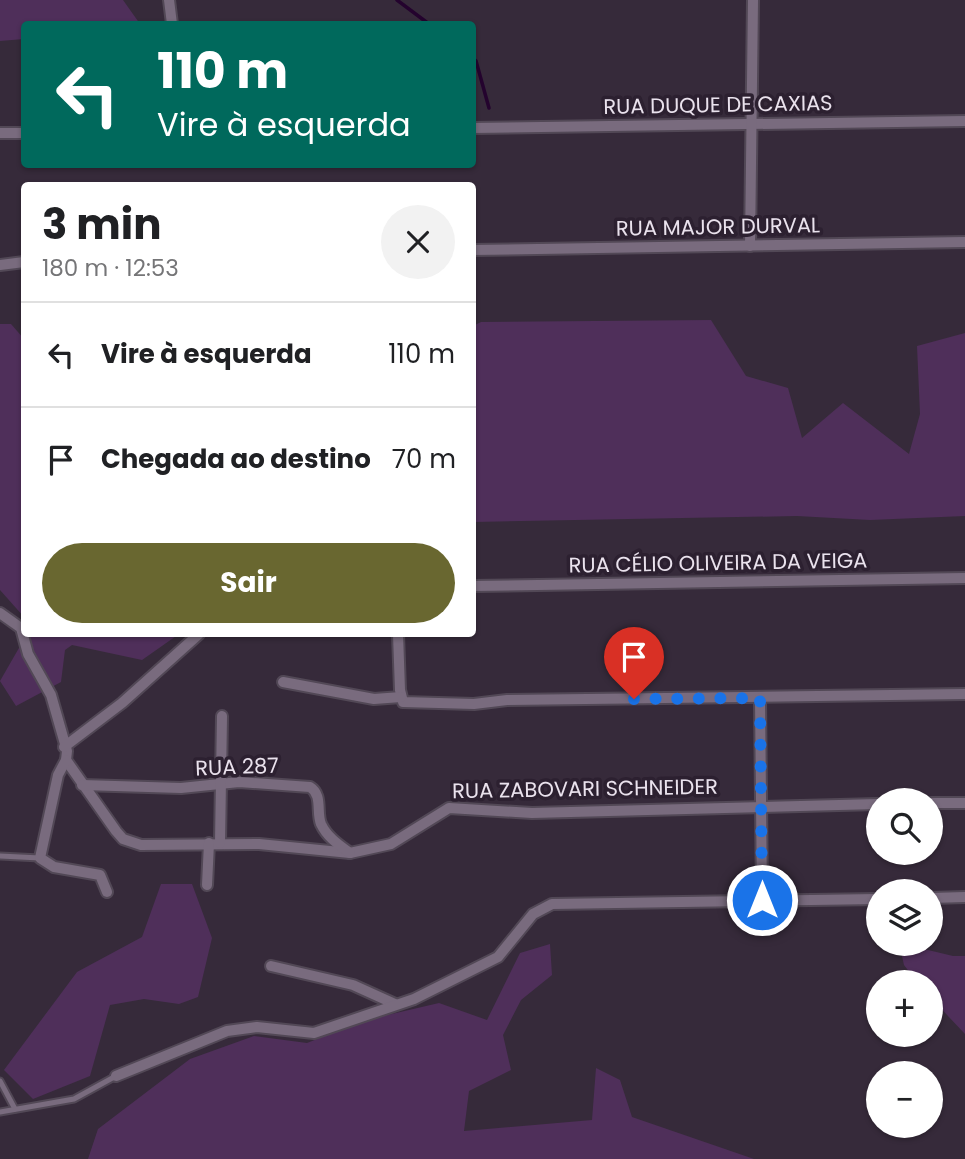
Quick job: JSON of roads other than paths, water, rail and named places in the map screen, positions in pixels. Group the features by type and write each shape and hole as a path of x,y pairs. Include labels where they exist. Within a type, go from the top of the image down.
{"street":[{"path":"169,0 172,21"},
{"path":"750,246 753,0"},
{"name":"RUA DUQUE DE CAXIAS","path":"476,128 965,121"},
{"path":"0,133 21,132"},
{"name":"RUA MAJOR DURVAL","path":"476,250 965,242"},
{"path":"0,265 21,262"},
{"name":"RUA CÉLIO OLIVEIRA DA VEIGA","path":"476,586 965,578"},
{"name":"RUA ZABOVARI SCHNEIDER","path":"0,613 21,628"},
{"name":"RUA ZABOVARI SCHNEIDER","path":"23,637 28,654 51,695 66,760 116,831 133,844 214,843 350,853 391,844 449,808 531,813 866,804"},
{"path":"64,747 122,703 196,637"},
{"path":"398,637 403,702 474,704 507,700 965,694"},
{"path":"283,682 374,699 401,696"},
{"path":"760,698 762,900"},
{"path":"207,886 221,784 222,716"},
{"path":"66,760 56,782 40,858 54,867 100,875 107,892"},
{"name":"RUA 287","path":"82,785 181,788 253,782 302,785 315,789 321,823 332,839 350,853"},
{"path":"943,803 965,803"},
{"path":"943,898 965,897"},
{"path":"116,1076 227,1031 257,1027 314,1033 398,1005 498,957 533,914 552,904 866,899"},
{"path":"271,966 353,985 398,1005"}],"lane":[{"path":"0,856 40,858"},
{"path":"0,1112 74,1099 116,1076"},
{"path":"0,1081 15,1109"}],"waterway":[{"path":"397,0 425,21"},
{"path":"476,61 489,108"}]}
